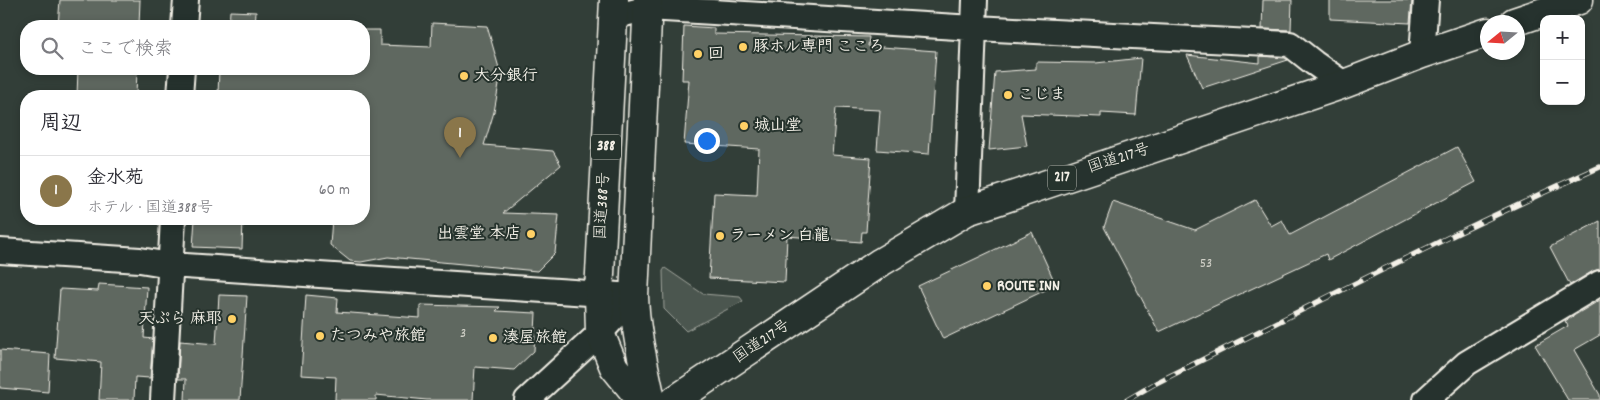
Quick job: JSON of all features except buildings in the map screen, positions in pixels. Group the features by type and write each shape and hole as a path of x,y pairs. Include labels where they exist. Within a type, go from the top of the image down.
{"highway":[{"path":"1525,18 1579,0"},
{"name":"388","path":"648,4 634,320 651,400"},
{"name":"国道388号","path":"613,9 599,293 600,333 614,367 641,400"},
{"name":"国道217号","path":"674,400 881,262 967,211 1344,84 1422,54 1480,35"}],"street":[{"path":"184,20 186,0"},
{"path":"967,211 975,0"},
{"path":"1422,54 1426,0"},
{"path":"613,9 648,4 974,27 1290,44 1344,84"},
{"path":"180,90 182,75"},
{"path":"162,400 173,225"},
{"path":"0,251 140,260 170,265 634,296"},
{"path":"1426,400 1466,363 1580,294 1600,284"},
{"path":"527,400 600,333 634,296"}],"shaded area":[{"path":"665,268 703,294 740,297 743,301 686,331 664,309 663,271"}],"railway":[{"path":"1127,400 1156,383 1376,273 1600,167"}],"place":[{"name":"豚ホル専門 こころ","path":"743,47"},
{"name":"回","path":"698,54"},
{"name":"大分銀行","path":"464,76"},
{"name":"こじま","path":"1008,95"},
{"name":"城山堂","path":"744,126"},
{"name":"金水苑","path":"460,158"},
{"name":"出雲堂 本店","path":"531,234"},
{"name":"ラーメン 白龍","path":"720,236"},
{"name":"ROUTE INN","path":"987,286"},
{"name":"天ぷら 麻耶","path":"232,319"},
{"name":"たつみや旅館","path":"320,336"},
{"name":"湊屋旅館","path":"493,338"}]}
